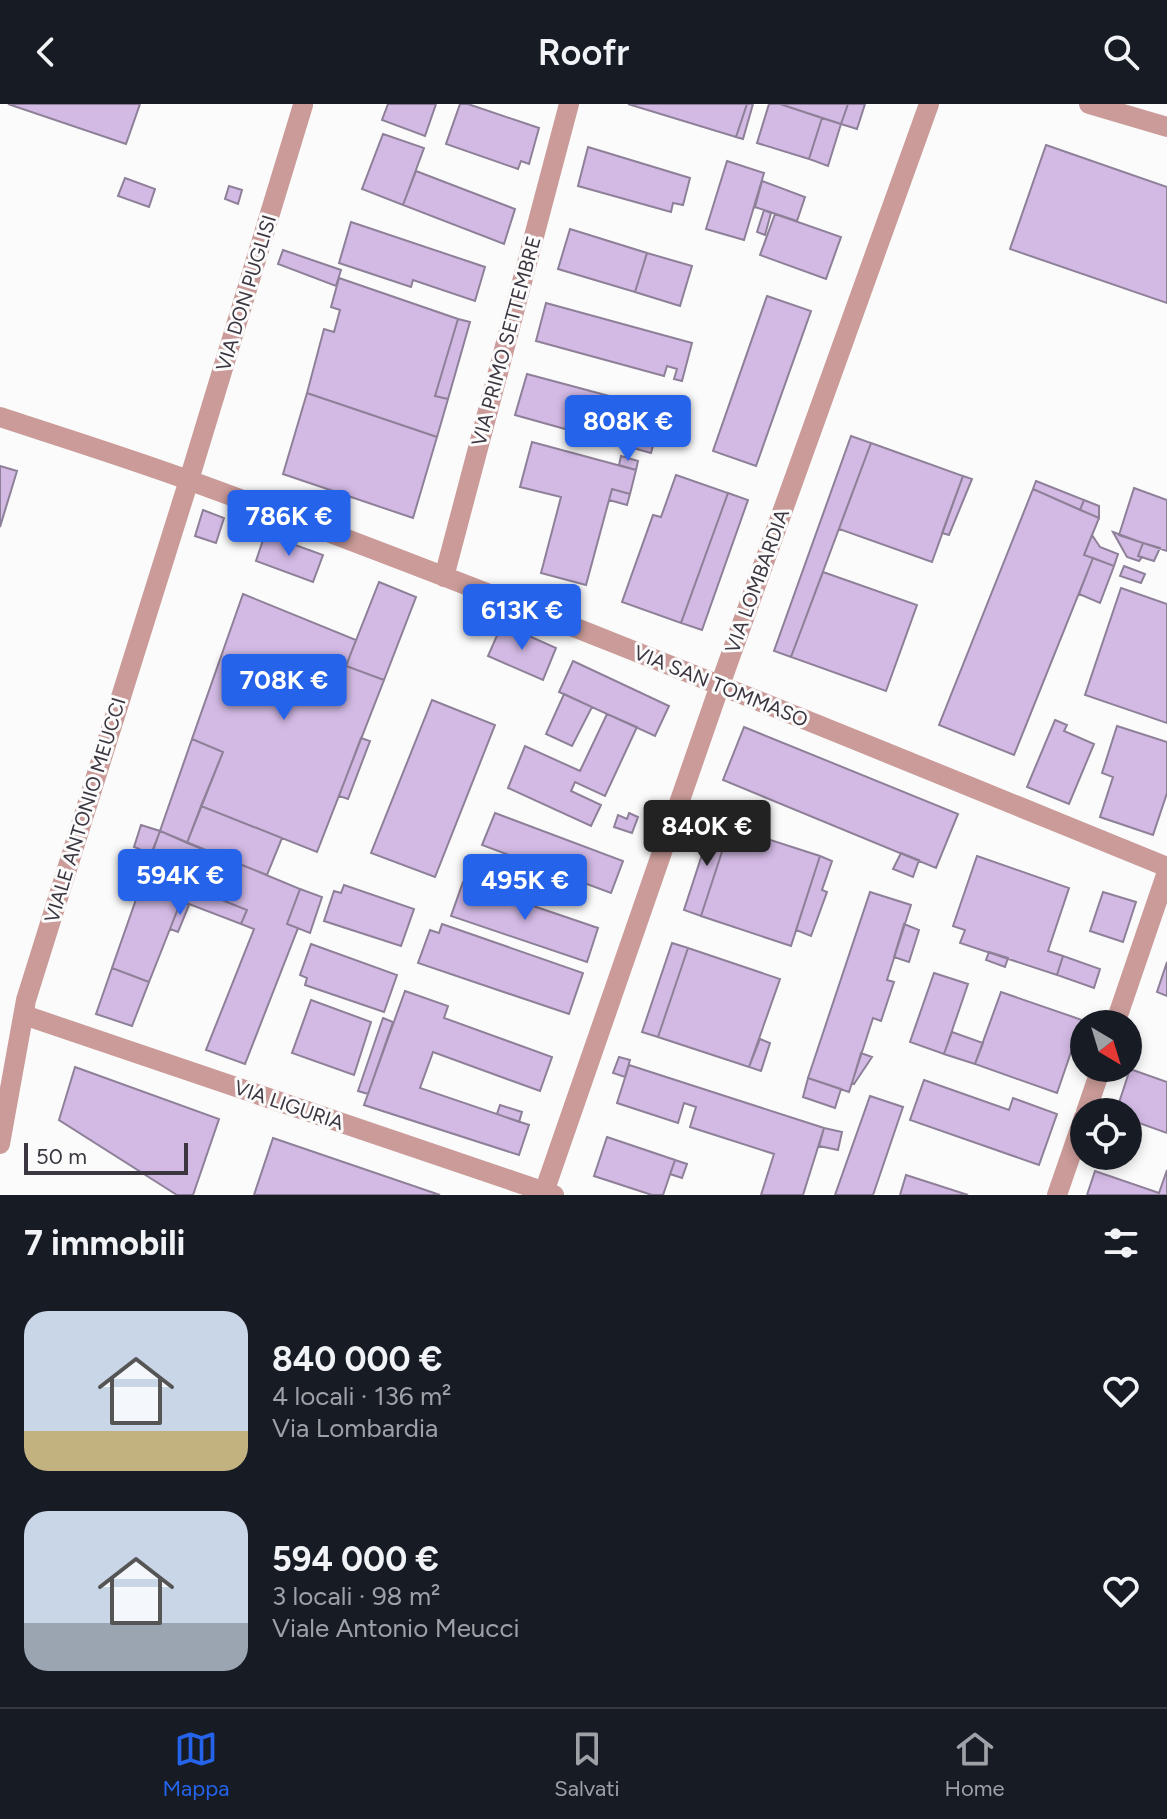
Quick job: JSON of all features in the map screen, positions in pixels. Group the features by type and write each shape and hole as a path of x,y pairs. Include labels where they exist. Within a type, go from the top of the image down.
{"street":[{"name":"VIA PRIMO SETTEMBRE","path":"444,577 569,104"},
{"name":"VIA LOMBARDIA","path":"547,1194 720,685 929,104"},
{"path":"1089,104 1167,127"},
{"name":"VIA DON PUGLISI","path":"189,480 303,105"},
{"name":"VIA SAN TOMMASO","path":"0,417 189,480 444,577 720,685 1167,870"},
{"name":"VIALE ANTONIO MEUCCI","path":"0,1144 26,1000 189,480"},
{"path":"1120,1010 1167,870"},
{"name":"VIA LIGURIA","path":"24,1015 547,1194"},
{"path":"1057,1195 1070,1157"}],"building":[{"path":"8,104 140,104 126,144"},
{"path":"388,104 436,104 425,136 382,120"},
{"path":"460,104 539,128 529,164 521,161 518,169 446,144"},
{"path":"628,104 747,104 736,137"},
{"path":"747,104 753,104 743,139 736,137"},
{"path":"769,104 780,104 822,118 809,159 757,143"},
{"path":"780,104 848,104 841,124"},
{"path":"848,104 865,104 857,129 841,124"},
{"path":"822,118 841,124 828,166 809,159"},
{"path":"383,134 424,148 403,205 362,189"},
{"path":"1046,145 1167,187 1167,303 1010,249"},
{"path":"588,147 690,178 683,205 673,203 671,212 578,186"},
{"path":"727,161 764,173 744,240 706,229"},
{"path":"416,171 515,209 504,244 403,205"},
{"path":"125,178 155,189 149,207 118,196"},
{"path":"762,181 805,197 797,221 755,207"},
{"path":"229,186 242,190 238,204 225,199"},
{"path":"764,210 771,213 765,235 757,232"},
{"path":"775,214 841,237 826,279 760,255"},
{"path":"351,222 485,267 475,301 413,280 411,287 339,263"},
{"path":"570,229 647,253 635,292 558,269"},
{"path":"283,250 341,270 336,286 278,264"},
{"path":"647,253 692,266 680,306 635,292"},
{"path":"339,278 458,319 435,396 448,399 437,437 307,393 324,329 334,332 340,310 331,307"},
{"path":"767,296 811,311 756,466 713,451"},
{"path":"546,303 692,343 682,381 674,379 677,369 667,366 664,376 536,341"},
{"path":"458,319 470,322 448,399 435,396"},
{"path":"527,374 654,408 657,398 665,401 651,453 515,415"},
{"path":"307,393 437,437 413,518 283,474"},
{"path":"851,436 871,443 791,657 774,651"},
{"path":"532,442 636,470 630,494 612,489 586,585 541,573 561,497 520,487"},
{"path":"871,443 963,476 932,562 839,529"},
{"path":"621,456 638,461 636,470 619,465"},
{"path":"0,466 17,471 0,527"},
{"path":"676,475 728,493 681,623 622,602 653,515 661,517"},
{"path":"963,476 972,479 949,535 942,533"},
{"path":"1036,481 1084,500 1080,510 1033,489"},
{"path":"1134,488 1167,500 1167,551 1119,535"},
{"path":"612,489 630,494 627,505 609,500"},
{"path":"1033,489 1099,518 1084,555 1093,558 1014,755 939,725"},
{"path":"728,493 748,500 702,630 681,623"},
{"path":"1084,500 1099,506 1099,518 1080,510"},
{"path":"203,510 224,518 216,543 195,536"},
{"path":"1113,532 1143,543 1139,561 1127,557"},
{"path":"265,534 323,555 313,582 256,561"},
{"path":"1092,535 1100,547 1118,554 1114,566 1084,555"},
{"path":"1143,543 1160,548 1154,561 1138,556"},
{"path":"1093,558 1114,566 1100,603 1079,594"},
{"path":"1124,566 1145,574 1141,583 1120,576"},
{"path":"823,572 917,605 886,691 791,657"},
{"path":"379,582 416,597 384,680 346,666"},
{"path":"1121,588 1167,604 1167,723 1085,695"},
{"path":"243,594 356,640 346,666 384,680 317,852 201,806 223,752 192,739"},
{"path":"502,624 556,648 543,680 488,656"},
{"path":"573,661 669,706 655,736 559,692"},
{"path":"564,694 592,707 572,746 546,734"},
{"path":"432,700 495,725 435,877 371,853"},
{"path":"607,714 637,727 605,796 575,782 571,791 601,805 591,826 508,788 525,746 580,771"},
{"path":"1055,720 1067,725 1064,731 1094,744 1069,804 1027,787"},
{"path":"1117,726 1167,742 1167,793 1153,835 1100,817 1113,777 1102,773"},
{"path":"744,727 958,814 936,868 723,780"},
{"path":"361,738 370,741 348,799 339,796"},
{"path":"192,739 223,752 187,843 160,831"},
{"path":"201,806 282,838 267,875 187,843"},
{"path":"495,813 623,861 611,893 482,845"},
{"path":"629,813 638,817 632,833 614,827 618,815 627,819"},
{"path":"713,821 730,827 701,916 684,910"},
{"path":"141,825 160,831 151,854 134,847"},
{"path":"730,827 820,856 791,946 701,916"},
{"path":"160,831 300,889 287,924 298,928 245,1064 206,1050 254,929 241,924 247,910 187,886 149,982 112,968"},
{"path":"901,853 919,860 913,877 893,869"},
{"path":"820,856 832,861 822,890 827,892 811,936 796,930"},
{"path":"977,856 1069,888 1048,951 1063,956 1057,975 960,943 965,930 953,926"},
{"path":"463,882 598,928 587,962 451,916"},
{"path":"344,885 414,909 401,946 324,921 334,891 341,893"},
{"path":"187,886 247,910 241,924 181,901"},
{"path":"300,889 322,897 310,933 287,924"},
{"path":"870,892 911,905 887,980 894,982 881,1021 873,1018 849,1092 808,1078"},
{"path":"1103,892 1136,902 1123,942 1090,931"},
{"path":"181,901 189,905 178,932 170,929"},
{"path":"442,924 583,973 569,1014 418,963 430,930 439,933"},
{"path":"904,924 919,930 909,962 894,957"},
{"path":"672,943 688,948 658,1037 642,1032"},
{"path":"311,944 397,975 384,1012 305,985 307,978 300,975"},
{"path":"688,948 780,979 749,1067 658,1037"},
{"path":"989,952 1008,958 1005,967 986,960"},
{"path":"1063,956 1100,969 1094,988 1057,975"},
{"path":"1167,962 1167,996 1157,992"},
{"path":"112,968 149,982 132,1026 96,1014"},
{"path":"934,973 968,984 944,1054 910,1042"},
{"path":"405,991 448,1006 444,1018 552,1057 540,1091 433,1052 420,1088 529,1125 519,1155 364,1105"},
{"path":"1001,992 1070,1016 1070,1055 1057,1093 975,1064"},
{"path":"311,1000 371,1022 354,1075 292,1053"},
{"path":"383,1018 393,1022 368,1094 358,1091"},
{"path":"952,1032 983,1043 975,1064 944,1054"},
{"path":"760,1039 770,1043 761,1071 749,1067"},
{"path":"861,1053 872,1057 854,1084 852,1083"},
{"path":"619,1057 630,1060 625,1077 613,1073"},
{"path":"629,1065 824,1128 803,1195 761,1195 774,1154 690,1127 696,1107 684,1103 678,1123 617,1103"},
{"path":"75,1067 219,1119 193,1195 177,1195 59,1120"},
{"path":"1142,1073 1167,1082 1167,1133 1142,1124 1142,1098 1121,1098 1126,1082 1142,1082"},
{"path":"808,1078 841,1089 835,1108 803,1097"},
{"path":"924,1080 1009,1110 1013,1098 1057,1114 1039,1165 910,1120"},
{"path":"870,1096 903,1107 873,1195 835,1195"},
{"path":"500,1105 522,1112 519,1122 497,1114"},
{"path":"824,1128 842,1132 838,1150 819,1146"},
{"path":"607,1137 675,1160 663,1195 652,1195 594,1176"},
{"path":"273,1138 440,1195 254,1195"},
{"path":"675,1160 687,1164 682,1178 670,1174"},
{"path":"1167,1170 1167,1195 1087,1195 1095,1171 1159,1193"},
{"path":"906,1175 968,1195 900,1195"}]}
